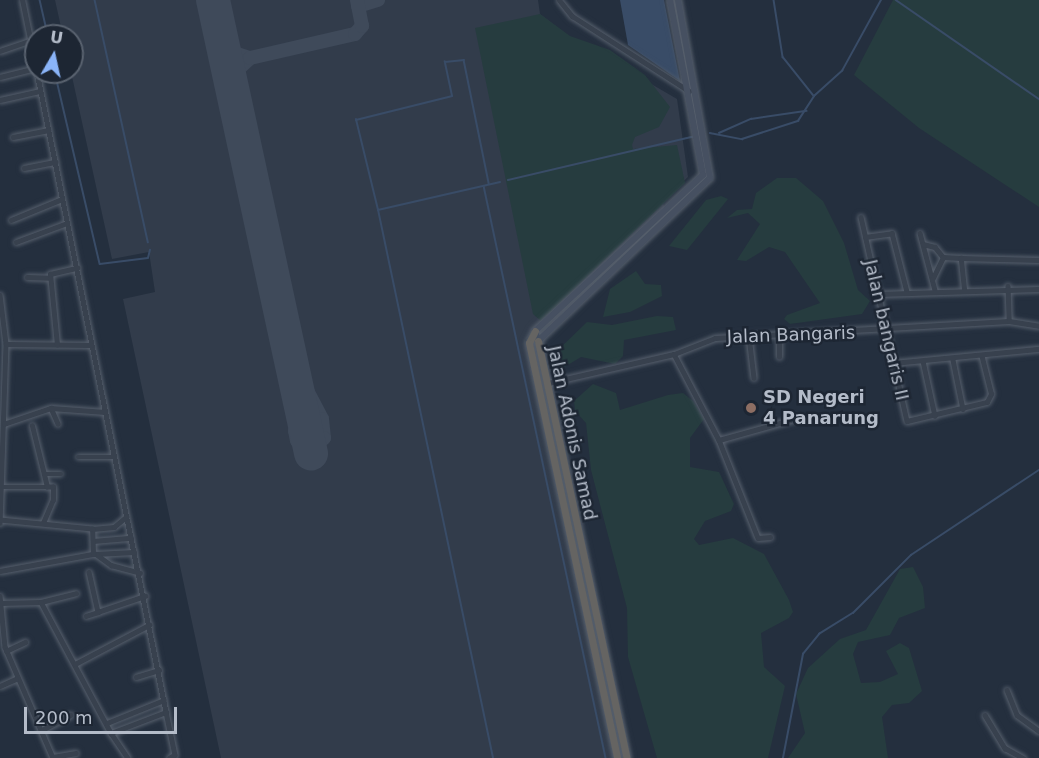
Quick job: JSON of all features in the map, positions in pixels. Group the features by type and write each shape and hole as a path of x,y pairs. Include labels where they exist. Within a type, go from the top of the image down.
{"highway":[{"name":"Jalan Adonis Samad","path":"534,331 529,344 617,758"},
{"name":"Jalan Adonis Samad","path":"538,341 627,758"},
{"path":"560,487 568,486"}],"main road":[{"path":"670,0 687,92 699,127"},
{"path":"538,341 708,182 711,169 699,127 696,90 678,0"},
{"path":"534,331 701,179 701,137"},
{"name":"Jalan Adonis Samad","path":"534,331 538,341"}],"street":[{"path":"22,0 26,24"},
{"path":"559,0 572,16 687,92 696,90"},
{"path":"0,51 24,43"},
{"path":"0,77 24,71"},
{"path":"39,84 114,458 145,596 174,757"},
{"path":"0,100 40,91"},
{"path":"13,137 48,129"},
{"path":"24,168 55,162"},
{"path":"11,220 62,199"},
{"name":"Jalan bangaris II","path":"861,217 907,421 963,409 990,399 982,357"},
{"path":"16,242 67,223"},
{"path":"865,237 892,233 907,292"},
{"path":"920,233 935,290"},
{"path":"923,244 935,247 943,257 1039,260"},
{"path":"932,280 943,257"},
{"path":"961,258 964,289"},
{"path":"57,345 50,278 52,272 77,268"},
{"path":"27,277 50,278"},
{"path":"878,294 1008,286 1039,289"},
{"path":"1008,286 1009,321"},
{"path":"0,295 6,344 2,439 3,487 0,521 92,529 121,525 127,516"},
{"name":"Jalan Bangaris","path":"548,383 674,354 711,339 1009,321 1039,326"},
{"path":"749,336 754,378"},
{"path":"779,336 779,357"},
{"path":"6,344 91,345"},
{"path":"893,363 953,360 1039,349"},
{"path":"674,354 720,440 758,538 770,537"},
{"path":"953,360 963,409"},
{"path":"923,361 935,416"},
{"path":"4,424 51,408 105,412"},
{"path":"51,408 58,424"},
{"path":"720,440 794,419"},
{"path":"32,426 47,487"},
{"path":"78,457 114,458"},
{"path":"45,474 61,474"},
{"path":"3,487 53,487 54,500 43,523"},
{"path":"92,529 95,554 111,565 140,573"},
{"path":"93,541 131,538"},
{"path":"0,571 95,554 134,552"},
{"path":"89,572 98,612"},
{"path":"0,603 41,602 76,593"},
{"path":"0,596 6,651 16,680 42,730 53,758 76,753"},
{"path":"86,616 145,596"},
{"path":"41,602 111,733 128,758"},
{"path":"75,664 149,625"},
{"path":"6,651 24,642"},
{"path":"136,677 159,670"},
{"path":"0,686 16,680"},
{"path":"1007,690 1017,716 1039,731"},
{"path":"106,723 164,700"},
{"path":"111,733 166,712"},
{"path":"42,730 70,715"},
{"path":"985,715 1005,748 1023,758"}],"shaded area":[{"path":"55,0 538,0 540,14 569,36 677,99 688,177 663,201 664,208 525,340 615,758 221,758 123,299 155,292 149,252 112,259 74,84 84,84 84,24 60,24"}],"green space":[{"path":"893,0 1039,0 1039,207 919,128 854,75"},
{"path":"540,14 570,36 610,50 645,75 670,107 659,127 635,137 633,149 677,145 685,183 541,321 533,314 475,28"},
{"path":"777,178 796,178 823,201 844,243 858,290 870,301 862,314 790,324 784,319 787,315 820,303 785,252 769,247 746,261 737,260 760,224 748,213 727,218 737,210 752,209 756,193"},
{"path":"721,196 728,199 687,250 669,246 706,200"},
{"path":"636,271 645,284 661,285 662,296 630,312 603,317 610,289"},
{"path":"657,316 673,317 676,330 624,340 623,356 615,364 581,357 561,369 558,350 587,322 612,325"},
{"path":"593,384 616,393 620,410 668,395 683,393 693,401 704,419 690,438 690,467 719,472 734,504 731,511 705,521 694,539 699,545 733,538 764,554 789,600 793,612 789,618 761,633 764,667 785,686 768,758 657,758 628,657 627,608 591,470 586,423 575,411 574,401"},
{"path":"913,567 923,587 925,608 899,618 890,635 858,642 853,654 861,683 880,682 898,674 886,651 900,643 909,648 922,691 909,703 892,705 882,717 888,758 788,758 805,733 796,694 808,668 840,639 866,630 900,569"}],"water":[{"path":"620,0 664,0 680,81 628,45"}],"waterway":[{"path":"40,0 45,24"},
{"path":"95,0 148,242"},
{"path":"774,0 783,57 814,96"},
{"path":"710,133 742,139 798,121 814,96 842,71 881,0"},
{"path":"896,0 1039,99"},
{"path":"378,210 356,120 452,96 445,62 464,60 489,183"},
{"path":"58,84 100,264 148,258 150,250"},
{"path":"719,133 751,119 806,111"},
{"path":"508,180 692,137"},
{"path":"493,758 378,210 500,182"},
{"path":"484,186 606,758"},
{"path":"783,758 803,654 819,634 853,613 911,555 1039,470"}],"taxiway":[{"path":"232,87 233,74 250,58 355,34 362,26 357,0"},
{"path":"358,6 378,0"},
{"path":"221,35 228,51 250,58"},
{"path":"290,358 322,419 324,438 313,448 297,441 295,431 304,421"}],"runway":[{"path":"213,0 311,454"}],"place":[{"name":"SD Negeri 4 Panarung","path":"751,408"}]}
